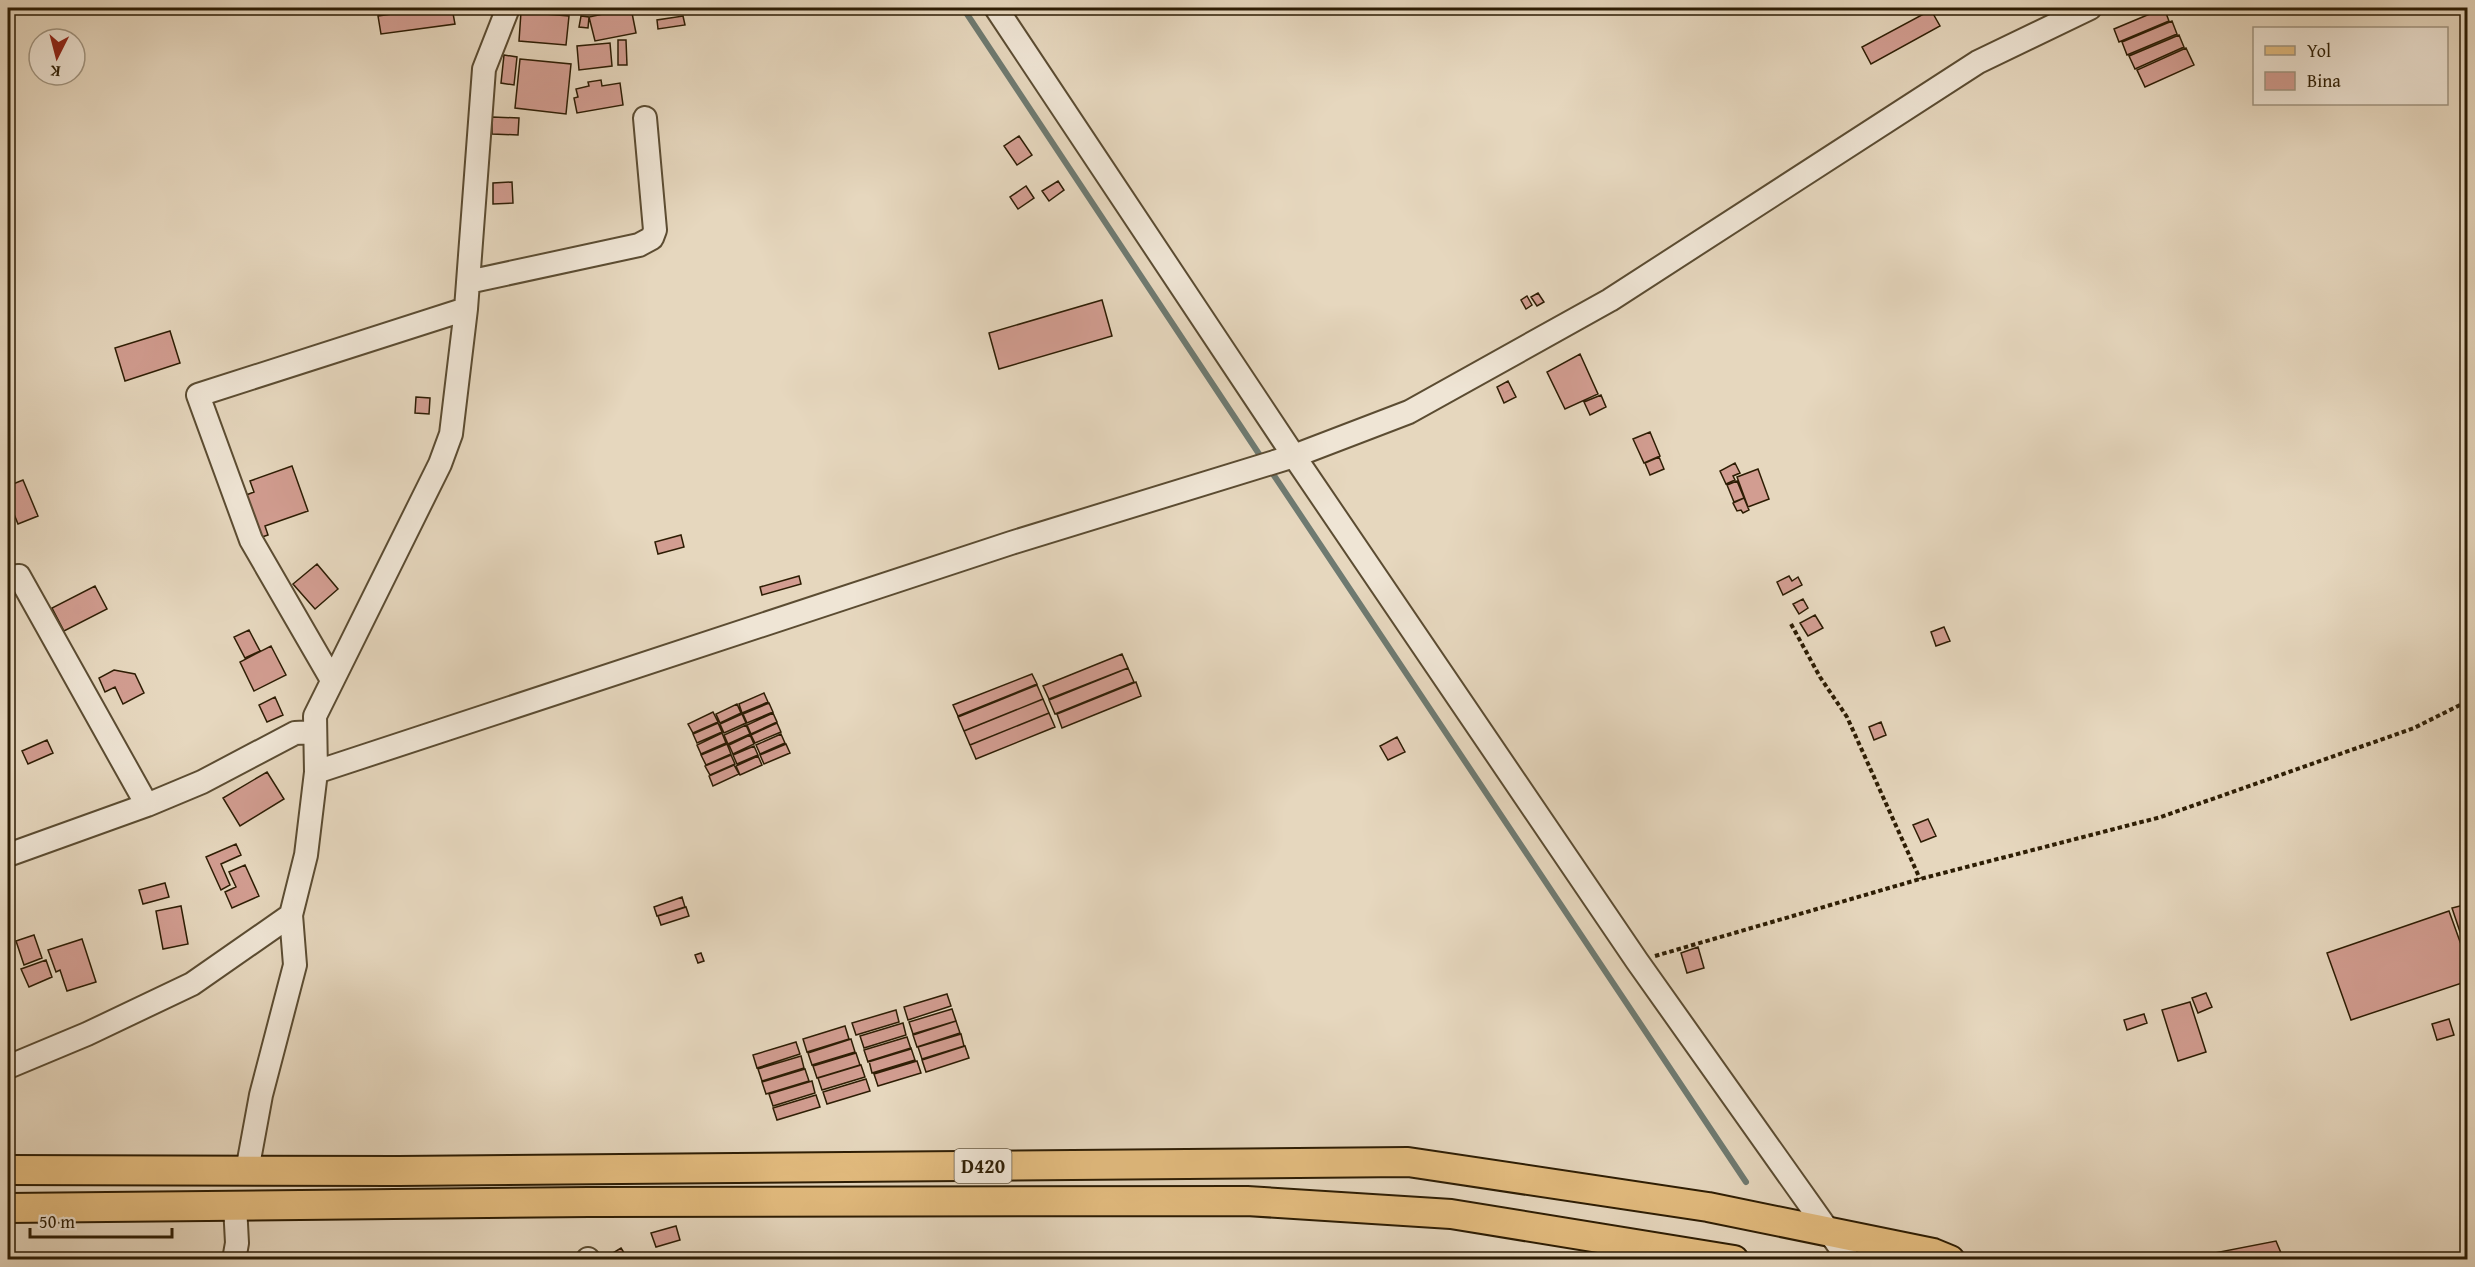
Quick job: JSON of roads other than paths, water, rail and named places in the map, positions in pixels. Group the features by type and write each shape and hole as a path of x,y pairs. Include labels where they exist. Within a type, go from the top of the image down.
{"main road":[{"name":"D420","path":"8,1170 398,1171 1408,1162 1708,1207 1933,1253 1950,1260"},
{"name":"D420","path":"8,1208 589,1202 1247,1201 1452,1214 1734,1260"}],"street":[{"path":"247,1171 261,1095 295,965 291,915 306,855 316,772 315,716 444,454 451,434 466,309 484,69 508,8"},
{"path":"996,8 1294,456 1637,961 1849,1260"},
{"path":"316,772 1011,543 1294,456 1409,412 1600,306 1978,62 2090,8"},
{"path":"468,282 639,245 652,238 655,230 645,118"},
{"path":"332,680 251,540 198,395 466,309"},
{"path":"8,578 19,576 147,805"},
{"path":"8,855 147,805 202,782 295,733 315,732"},
{"path":"8,1067 87,1034 192,984 291,915"},
{"path":"234,1260 237,1243 235,1205"}],"waterway":[{"path":"963,8 1263,460"},
{"path":"1269,468 1746,1182"}]}
